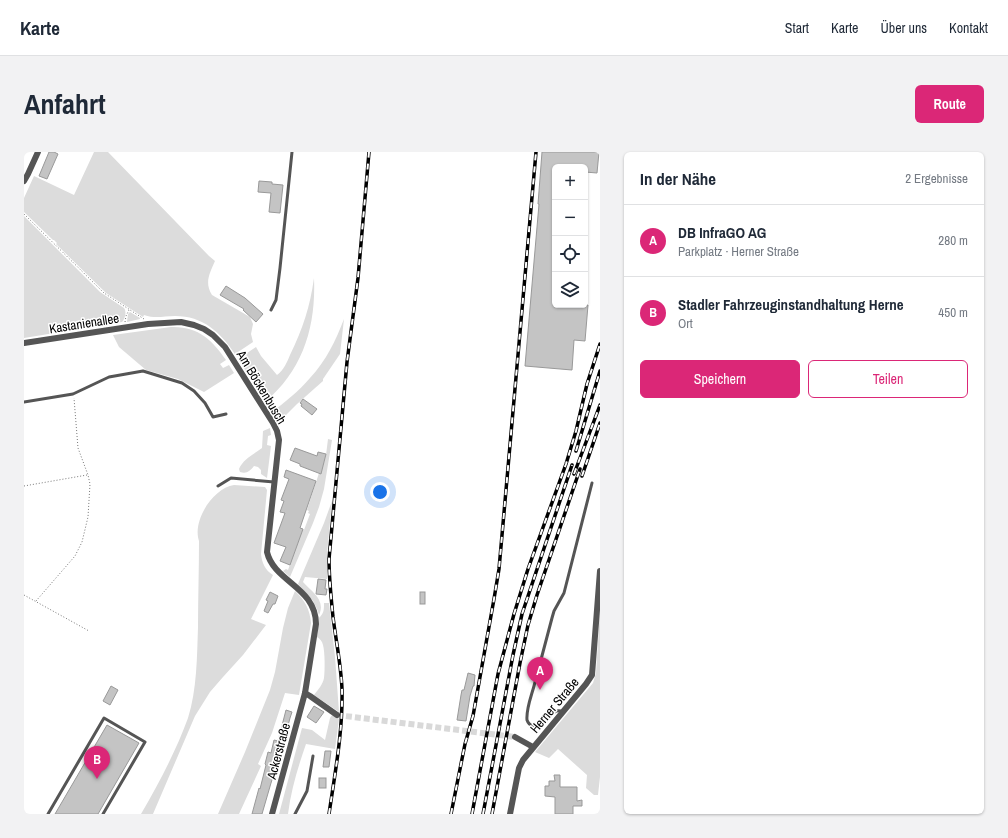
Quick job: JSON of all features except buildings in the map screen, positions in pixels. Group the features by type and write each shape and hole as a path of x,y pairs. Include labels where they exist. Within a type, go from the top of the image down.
{"street":[{"path":"24,181 38,152"},
{"name":"Am Böckenbusch","path":"148,324 181,322 204,329 212,335 225,348 262,404 277,431 279,440 267,552 268,557 274,566 306,597 314,608 316,617 315,631 305,693"},
{"name":"Kastanienallee","path":"24,344 148,324"},
{"name":"Herner Straße","path":"510,814 519,768 523,760 592,675 600,571"},
{"path":"305,693 338,715"},
{"name":"Ackerstraße","path":"272,814 305,693"},
{"path":"515,737 533,747"}],"lane":[{"path":"271,310 276,300 292,152"},
{"path":"24,402 73,394 109,377 143,371 182,383 194,391 206,403 213,417 226,414"},
{"path":"218,486 231,478 274,482"},
{"path":"563,712 559,710 556,711 545,722 537,727 528,723 527,718 535,681 554,611 564,593 592,483"},
{"path":"48,814 104,718 145,742 103,814"},
{"path":"294,814 307,791 313,756"}],"path":[{"path":"24,214 104,293 144,319 148,324"},
{"path":"125,328 126,316 129,309"},
{"path":"36,601 76,556 82,542 88,517 90,484 78,448 73,394"},
{"path":"24,486 88,475"},
{"path":"24,595 89,631"}],"shaded area":[{"path":"94,152 108,152 215,261 208,282 212,295 250,317 253,324 251,334 253,342 235,354 217,332 202,322 175,316 156,317 144,315 143,317 106,293 24,212 24,198 34,176 74,195"},
{"path":"24,216 100,292 124,308 125,315 122,322 24,338"},
{"path":"314,278 313,314 298,362 289,376 265,402 238,359 256,347 261,356 277,375 282,371 299,336 308,308"},
{"path":"130,312 140,319 127,322 128,314"},
{"path":"344,319 340,354 323,381 279,422 271,413 297,392 321,365 338,335"},
{"path":"171,327 189,329 197,332 210,341 226,360 220,364 223,368 229,365 234,373 204,392 178,379 146,370 119,347 113,335"},
{"path":"270,428 271,435 268,436 267,445 271,446 267,478 261,474 261,470 258,467 254,466 248,472 240,472 239,469 243,462 262,448 263,431"},
{"path":"328,439 332,440 324,489 313,523 290,577 283,571 286,569 288,570 310,514 307,510 319,473 321,474"},
{"path":"234,485 265,487 267,490 261,554 264,566 273,575 251,619 266,625 243,655 210,692 195,716 153,814 141,814 173,755 191,707 196,673 198,627 198,533 201,515 219,492 226,487"},
{"path":"332,501 327,554 327,579 305,577 303,582 314,593 321,605 319,615 313,601 298,584"},
{"path":"295,591 302,598 306,606 311,623 299,695 285,693 272,733 258,764 261,766 239,814 218,814 270,690 288,608"},
{"path":"324,603 329,603 339,712 314,695 324,678 324,648 320,639 317,637 319,618 322,615"},
{"path":"600,611 600,777 598,795 594,795 586,788 587,775 558,749 549,758 535,752 593,683 596,673"},
{"path":"332,715 339,719 335,749 306,744 295,779 288,814 279,814 302,728 312,730 325,740"}],"tunnel":[{"path":"337,715 515,737"}],"railway":[{"path":"329,814 340,736 342,705 340,662 332,610 329,559 347,362 358,278 369,152"},
{"path":"451,814 465,744 473,716 499,569 536,152"},
{"path":"472,814 498,674 514,614 528,569 566,464 576,431 587,384 600,344"},
{"path":"576,451 600,371"},
{"path":"574,474 600,405"},
{"path":"582,476 600,423"},
{"path":"483,814 522,614 572,465"},
{"path":"492,814 528,625 580,469"}],"place":[{"name":"DB InfraGO AG","path":"540,690"},
{"name":"Stadler Fahrzeuginstandhaltung Herne","path":"97,779"}]}
